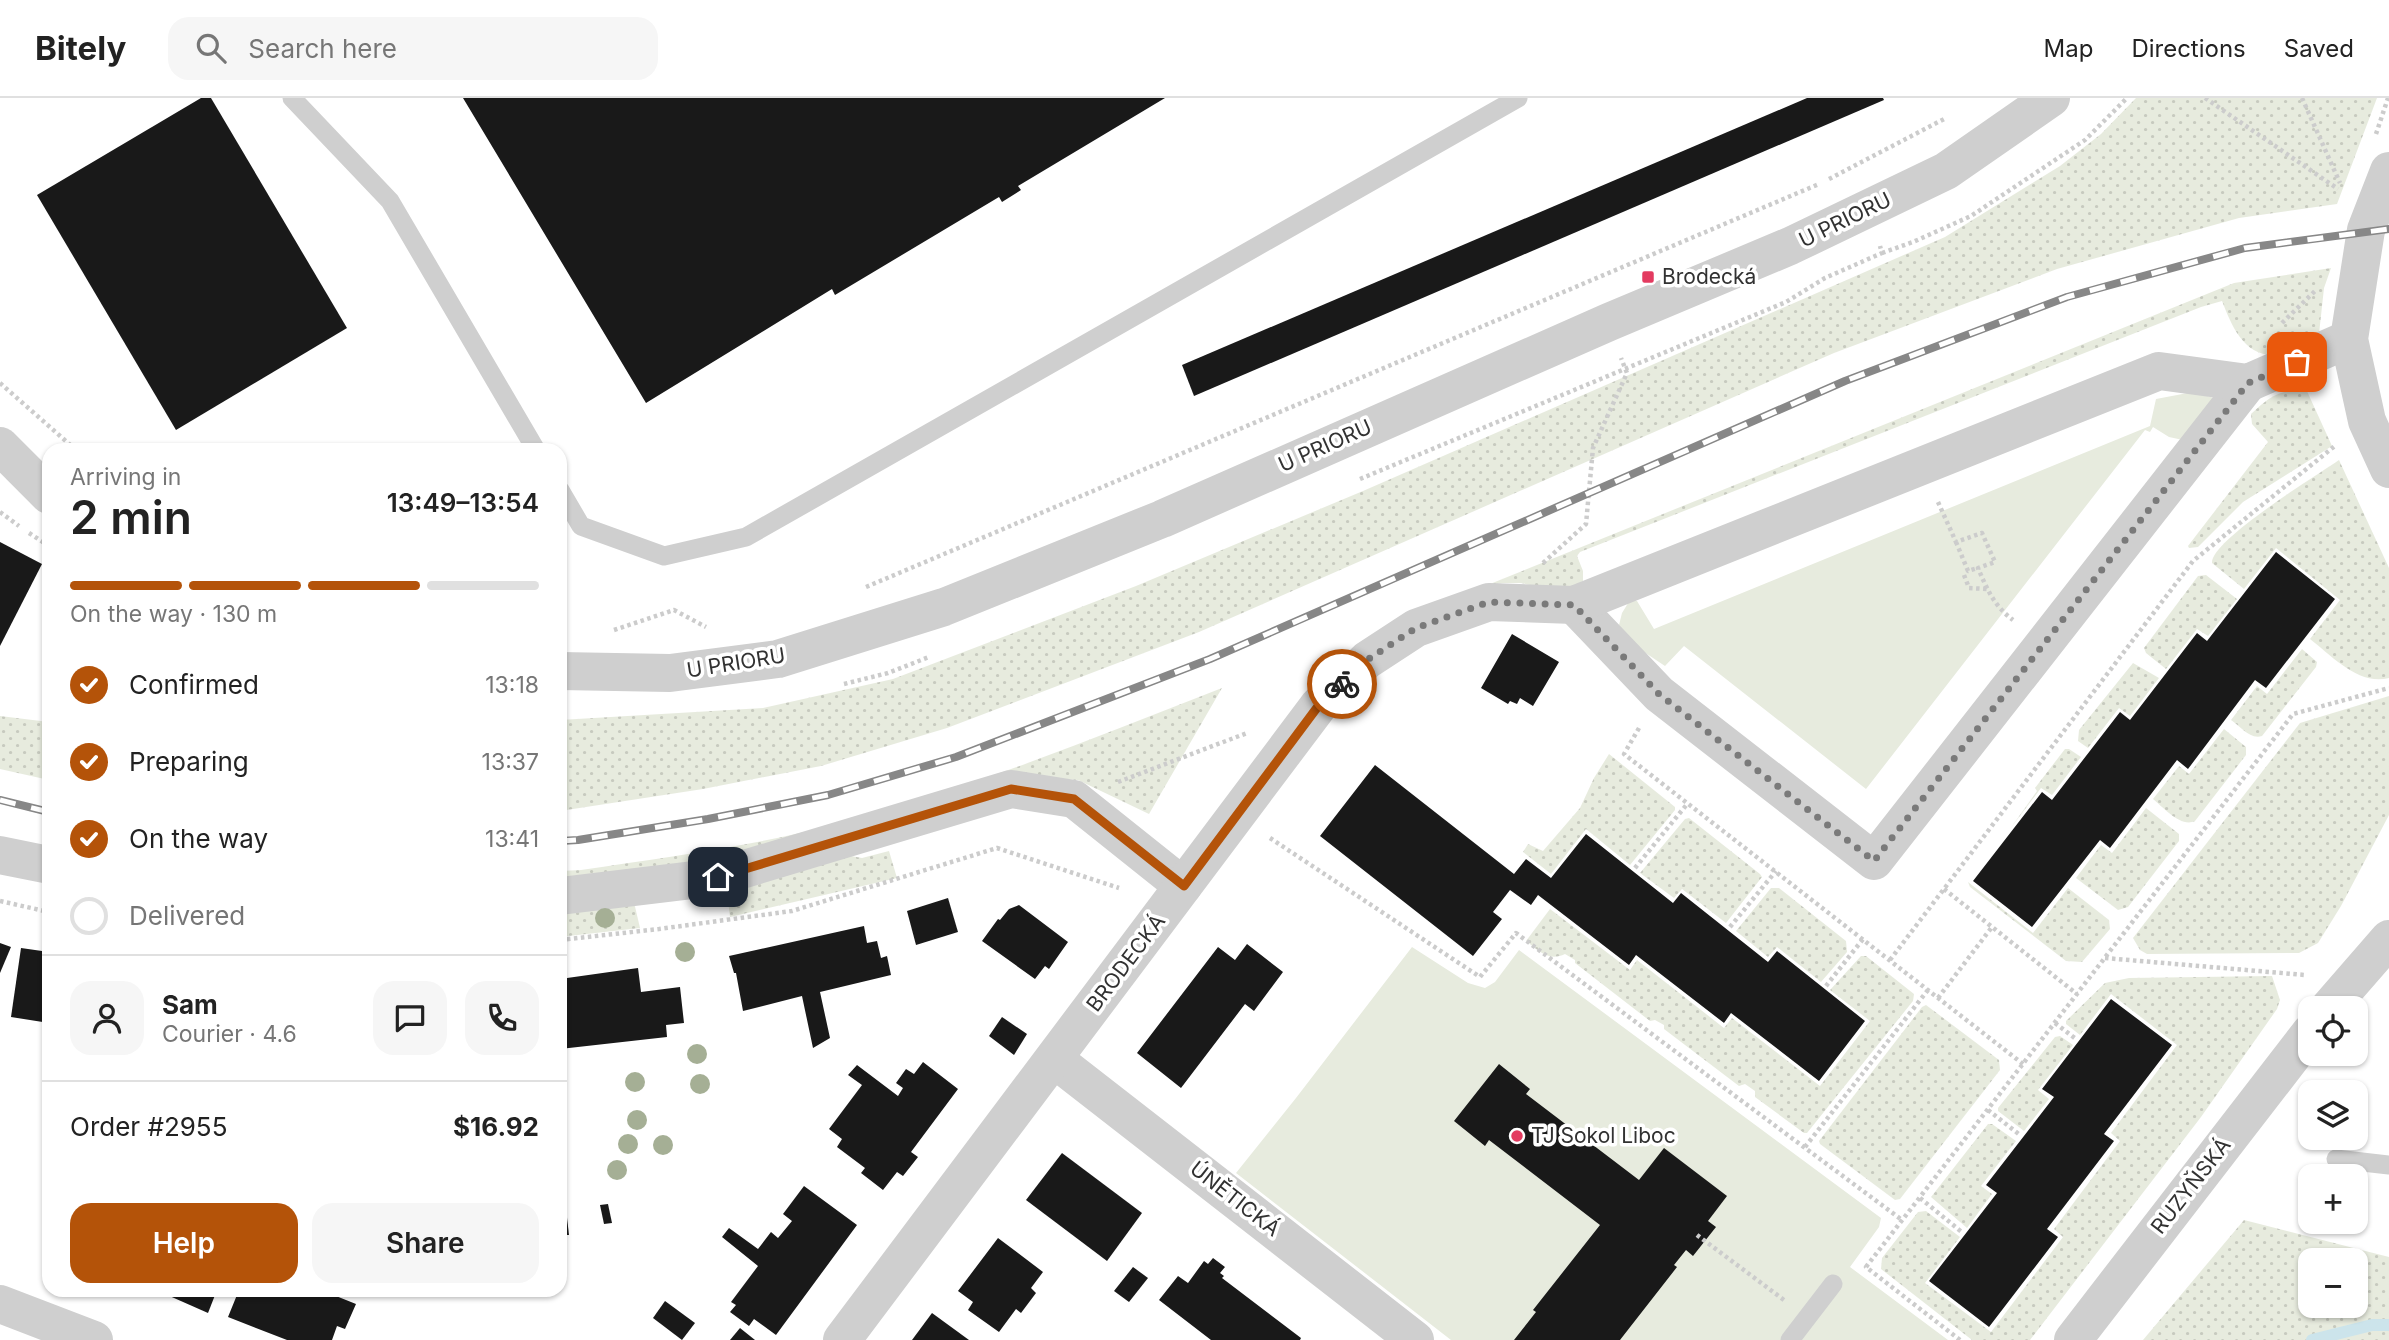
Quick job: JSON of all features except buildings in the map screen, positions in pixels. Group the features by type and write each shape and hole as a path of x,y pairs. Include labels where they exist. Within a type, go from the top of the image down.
{"street":[{"name":"U PRIORU","path":"567,671 670,673 778,659 944,607 1162,519 1609,322 1790,246 1946,171 2051,98"},
{"path":"2389,171 2366,230 2349,339 2367,421 2389,470"},
{"path":"1574,605 1659,694 1874,861 2248,383 2349,339"},
{"name":"BRODECKÁ","path":"842,1340 1319,705 1367,660 1416,628 1489,602 1574,605 2159,371 2248,383"},
{"path":"0,446 42,488"},
{"path":"567,895 718,877 1011,789 1074,799 1184,886"},
{"path":"0,855 42,864"},
{"path":"2339,996 2389,939"},
{"name":"RUZYŇSKÁ","path":"2073,1340 2298,1049"},
{"name":"ÚNĚTICKÁ","path":"1054,1059 1415,1340"},
{"path":"0,1304 94,1340"}],"lane":[{"path":"292,98 390,201 532,443"},
{"path":"567,502 581,526 664,556 746,537 1518,98"},
{"path":"2336,1159 2389,1165"},
{"path":"1790,1340 1833,1284"}],"path":[{"path":"1882,253 1971,216 2085,140 2127,98"},
{"path":"2205,98 2345,194 2302,98"},
{"path":"860,589 1808,189 1949,116"},
{"path":"1540,566 1586,524 1593,448 1627,373 1609,322"},
{"path":"0,383 68,443"},
{"path":"1890,960 2193,561 2367,421"},
{"path":"1923,466 1968,571 1995,562 1982,533 1956,542"},
{"path":"1978,568 2001,611 2044,643"},
{"path":"1964,575 1969,588 1987,589"},
{"path":"612,631 674,610 715,631"},
{"path":"1960,1340 1866,1267 2293,714 2389,688"},
{"path":"1659,694 1624,754 2023,1064"},
{"path":"1074,799 1255,730"},
{"path":"1635,868 1688,803"},
{"path":"1236,816 1480,978 1516,933 1902,1220"},
{"path":"567,939 792,911 997,848 1090,877 1121,890"},
{"path":"1730,926 1776,871"},
{"path":"1944,889 2077,994"},
{"path":"0,901 42,910"},
{"path":"1938,998 1992,927"},
{"path":"1826,986 1863,939"},
{"path":"2105,958 2306,975"},
{"path":"1805,1147 1928,990"},
{"path":"2055,1023 2076,1039"},
{"path":"1988,1110 2020,1135"},
{"path":"1920,1198 1963,1233"},
{"path":"1697,1235 1808,1317"}],"shaded area":[{"path":"2136,98 2377,98 2337,204 2239,218 2057,269 1834,353 1199,632 947,728 821,766 703,789 567,810 567,720 763,708 893,679 1136,586 1363,491 1945,237 2060,166 2101,134"},
{"path":"2331,268 2324,288 2319,334 2288,352 2266,355 2248,346 2235,330 2222,301 2201,307 1580,552 1577,556 1583,571 1583,581 1563,592 1521,583 1485,586 2234,283"},
{"path":"2306,389 2332,446 2243,502 2198,547 2189,548 2268,442 2252,424 2251,414 2276,395"},
{"path":"2193,392 2214,398 2183,440 2169,437 2153,427 2150,432 2145,430 1866,789 1684,646 1665,666 1629,642 1619,625 1630,600 1637,601 1654,629 2150,426 2156,399"},
{"path":"2339,460 2389,568 2389,678 2367,678 2357,674 2310,639 2340,600 2276,548 2244,589 2212,563 2216,553 2228,539"},
{"path":"2206,575 2237,599 2208,636 2197,629 2166,669 2146,653 2144,648 2198,576"},
{"path":"2302,649 2317,662 2316,667 2262,736 2249,734 2231,720 2257,686 2267,694"},
{"path":"2133,663 2159,678 2130,716 2119,708 2088,748 2078,741 2079,730"},
{"path":"1222,688 1149,814 1078,780 1025,777 723,861 567,880 567,871 677,856 806,832 935,795 1031,762"},
{"path":"2389,696 2389,815 2341,906 2318,943 2299,953 2147,954 2140,950 2133,938 2300,723"},
{"path":"0,716 42,721 42,778 0,769"},
{"path":"2224,729 2246,747 2246,755 2195,821 2184,822 2153,799 2179,766 2189,774"},
{"path":"2065,749 2081,757 2052,795 2041,788 2010,829 2037,791 2035,788"},
{"path":"1609,754 1675,807 1675,810 1630,865 1586,829 1551,874 1523,852 1528,844 1543,851 1580,808"},
{"path":"2146,808 2179,834 2179,841 2128,907 2118,910 2076,878 2101,845 2112,853"},
{"path":"1689,818 1762,877 1726,923 1682,889 1674,898 1640,873 1685,819"},
{"path":"889,851 897,878 730,917 726,884 851,856 862,858"},
{"path":"1968,882 2033,933 2068,888 2109,920 2110,929 2082,962 2066,961 1970,887"},
{"path":"1771,888 1779,888 1846,941 1847,952 1821,982 1777,947 1768,957 1736,931"},
{"path":"633,898 640,928 567,936 567,905"},
{"path":"1550,909 1630,970 1637,960 1724,1028 1732,1018 1820,1086 1870,1021 1830,990 1861,956 1866,956 1914,994 1913,1001 1807,1133 1804,1133 1755,1097 1755,1091 1745,1084 1739,1086 1664,1029 1664,1025 1655,1020 1650,1021 1575,963 1575,960 1565,954 1549,956 1526,941"},
{"name":"TJ Sokol Liboc","path":"1412,947 1468,983 1485,988 1495,982 1519,950 1881,1218 1879,1227 1850,1267 1948,1340 1451,1340 1236,1173"},
{"path":"2272,976 2280,1000 2277,1009 2201,1117 2030,1340 1972,1340 1881,1269 1882,1258 1918,1212 1926,1211 1960,1237 1925,1283 1991,1332 2063,1237 2054,1229 2120,1141 2111,1133 2177,1045 2111,994 2080,1035 2066,1024 2066,1021 2105,983 2129,978"},
{"path":"1926,1005 1999,1060 2000,1070 1900,1199 1895,1200 1819,1141"},
{"path":"2060,1036 2073,1045 2038,1090 2049,1099 2024,1131 1998,1111 1998,1108 2055,1037"},
{"path":"1988,1124 2016,1141 1981,1186 1992,1194 1967,1228 1931,1197"},
{"path":"2244,1220 2354,1248 2298,1248 2298,1318 2368,1318 2368,1252 2389,1257 2389,1340 2143,1340"}],"waterway":[{"path":"2312,1340 2372,1325 2389,1325"}],"railway":[{"path":"567,841 708,819 828,795 956,757 1210,659 1845,381 2067,297 2245,248 2389,229"},
{"path":"0,800 42,810"}],"way so far":[{"path":"1342,684 1367,660 1416,628 1489,602 1574,605 1659,694 1874,861 2248,383 2297,362"}],"place":[{"name":"Brodecká","path":"1648,277"},
{"name":"TJ Sokol Liboc","path":"1517,1136"}],"route":[{"path":"718,877 1011,789 1074,799 1184,886 1319,705 1342,684"}]}
